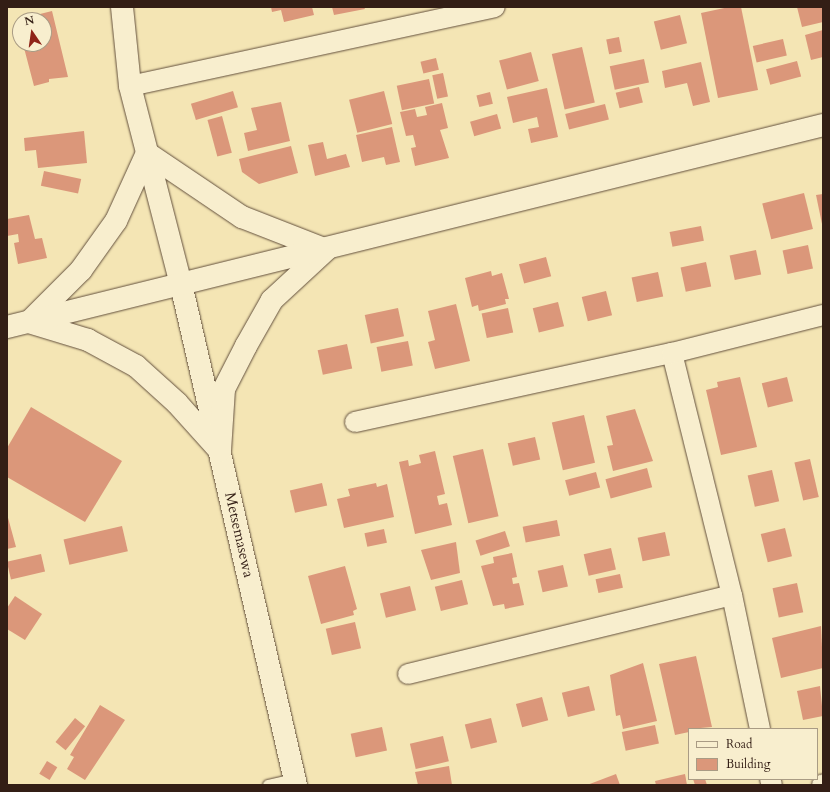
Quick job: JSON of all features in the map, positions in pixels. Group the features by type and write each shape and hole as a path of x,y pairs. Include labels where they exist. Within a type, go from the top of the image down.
{"street":[{"name":"Metsemasewa","path":"122,7 130,86 220,451 295,782"},
{"path":"130,86 495,7"},
{"path":"7,327 180,284 326,250 823,125"},
{"path":"29,322 81,270 116,221 147,152 201,192 242,217 326,250"},
{"path":"220,451 224,390 246,346 272,300 326,250"},
{"path":"355,422 672,353 823,315"},
{"path":"29,322 88,340 136,366 177,403 220,451"},
{"path":"672,353 732,595 760,728"},
{"path":"408,674 732,595"}],"lane":[{"path":"268,785 295,782"}],"building":[{"path":"271,7 312,7 314,15 284,22 281,10 272,12"},
{"path":"332,7 364,7 365,9 334,15"},
{"path":"729,7 741,7 758,90 718,98 701,13"},
{"path":"797,7 823,7 823,22 802,27"},
{"path":"52,11 68,77 49,79 49,82 34,86 25,52 52,52 52,12 48,12"},
{"path":"680,15 687,43 661,50 654,22"},
{"path":"823,30 823,57 811,60 805,35"},
{"path":"619,37 622,52 609,54 606,39"},
{"path":"783,39 787,56 757,63 753,46"},
{"path":"582,47 595,103 565,110 552,54"},
{"path":"531,52 539,81 507,90 499,61"},
{"path":"436,58 439,70 423,74 420,62"},
{"path":"644,59 649,82 615,90 610,66"},
{"path":"797,61 801,76 770,85 766,69"},
{"path":"701,62 710,102 693,106 687,83 665,88 662,71"},
{"path":"443,73 448,96 437,99 432,75"},
{"path":"429,79 434,103 402,110 397,86"},
{"path":"639,87 643,103 620,108 616,93"},
{"path":"547,88 558,137 531,143 528,129 539,127 537,117 513,123 507,97"},
{"path":"233,91 238,107 196,120 191,104"},
{"path":"384,91 392,124 357,133 349,100"},
{"path":"490,92 493,104 479,107 476,95"},
{"path":"281,102 290,141 248,151 244,133 257,130 251,108"},
{"path":"442,103 448,128 440,130 449,158 415,166 411,148 416,147 413,135 406,136 400,112 415,109 417,117 427,115 425,107"},
{"path":"605,104 609,120 569,129 565,114"},
{"path":"497,114 501,128 474,136 470,122"},
{"path":"222,116 232,153 217,157 208,120"},
{"path":"392,127 400,162 386,165 384,157 362,162 356,135"},
{"path":"84,131 87,163 38,168 36,150 25,151 24,138"},
{"path":"323,142 327,159 346,154 350,167 315,176 308,145"},
{"path":"291,146 298,173 259,184 242,172 239,159"},
{"path":"44,171 81,179 78,194 41,186"},
{"path":"804,193 813,229 771,239 762,203"},
{"path":"823,194 823,224 822,224 816,195"},
{"path":"29,215 35,239 42,238 47,258 18,264 14,243 19,242 18,234 7,236 7,219"},
{"path":"701,226 704,241 672,247 670,232"},
{"path":"808,245 813,268 788,274 783,250"},
{"path":"756,250 761,274 735,280 730,256"},
{"path":"546,257 551,276 524,284 519,264"},
{"path":"706,262 711,286 686,292 681,267"},
{"path":"491,271 492,276 502,273 509,299 505,299 506,304 479,311 478,305 472,307 465,278"},
{"path":"658,272 663,296 637,302 632,278"},
{"path":"606,291 612,315 588,321 582,297"},
{"path":"558,302 564,326 539,333 533,308"},
{"path":"456,304 470,361 435,369 428,342 435,340 428,311"},
{"path":"398,308 404,336 371,343 365,315"},
{"path":"508,308 513,332 487,338 482,314"},
{"path":"408,341 413,366 381,372 377,347"},
{"path":"347,344 352,368 323,375 318,350"},
{"path":"740,377 757,447 721,455 706,390 718,387 717,382"},
{"path":"787,377 793,401 768,408 762,383"},
{"path":"31,407 122,461 85,522 7,477 7,448"},
{"path":"635,409 653,461 613,471 607,446 613,445 606,416"},
{"path":"584,415 595,463 563,470 552,422"},
{"path":"535,437 540,459 513,466 508,443"},
{"path":"483,449 499,516 468,523 453,456"},
{"path":"435,451 445,494 437,496 439,505 447,503 452,525 415,534 399,462 408,460 409,466 421,463 419,455"},
{"path":"810,459 819,497 803,501 794,463"},
{"path":"647,468 652,487 611,498 605,479"},
{"path":"772,470 779,501 755,507 748,476"},
{"path":"596,472 600,487 569,496 565,480"},
{"path":"322,483 327,505 295,513 290,490"},
{"path":"376,483 377,487 387,484 394,517 344,528 337,499 350,496 348,489"},
{"path":"7,514 16,547 7,549"},
{"path":"557,520 560,536 526,542 523,527"},
{"path":"122,526 128,551 69,565 64,539"},
{"path":"785,528 792,556 768,562 761,534"},
{"path":"384,529 387,543 367,547 364,533"},
{"path":"505,531 510,546 480,556 476,541"},
{"path":"665,532 670,555 643,561 638,538"},
{"path":"456,542 460,573 431,580 421,550"},
{"path":"611,548 616,569 589,576 584,554"},
{"path":"512,553 517,577 512,578 513,584 519,583 524,605 505,609 504,604 493,606 481,566 494,563 493,557"},
{"path":"41,554 45,572 11,579 7,562"},
{"path":"563,565 568,586 543,592 538,571"},
{"path":"345,566 357,609 353,611 354,615 321,624 308,576"},
{"path":"620,574 623,588 598,593 596,579"},
{"path":"462,580 468,604 441,611 435,587"},
{"path":"797,583 803,612 779,618 773,588"},
{"path":"410,586 416,610 386,618 380,593"},
{"path":"15,596 42,614 25,640 7,629 7,608"},
{"path":"355,622 361,648 332,655 326,629"},
{"path":"821,626 823,668 781,678 772,638"},
{"path":"696,656 712,727 688,728 688,732 675,735 659,664"},
{"path":"643,663 657,721 623,729 620,715 616,716 610,675"},
{"path":"589,686 595,710 568,717 562,693"},
{"path":"820,686 823,716 803,720 797,691"},
{"path":"542,697 548,720 522,727 516,704"},
{"path":"100,705 125,720 85,780 67,769 74,757 70,755"},
{"path":"75,718 85,726 66,750 55,742"},
{"path":"491,718 497,742 471,749 465,725"},
{"path":"655,725 659,744 626,751 622,732"},
{"path":"382,727 387,750 356,757 351,734"},
{"path":"443,736 449,761 416,769 410,744"},
{"path":"47,761 57,767 50,780 39,774"},
{"path":"449,766 452,785 418,785 415,772"},
{"path":"616,774 620,785 587,785"},
{"path":"685,774 687,785 656,785 655,781"},
{"path":"693,780 705,780 707,785 695,785"}]}
